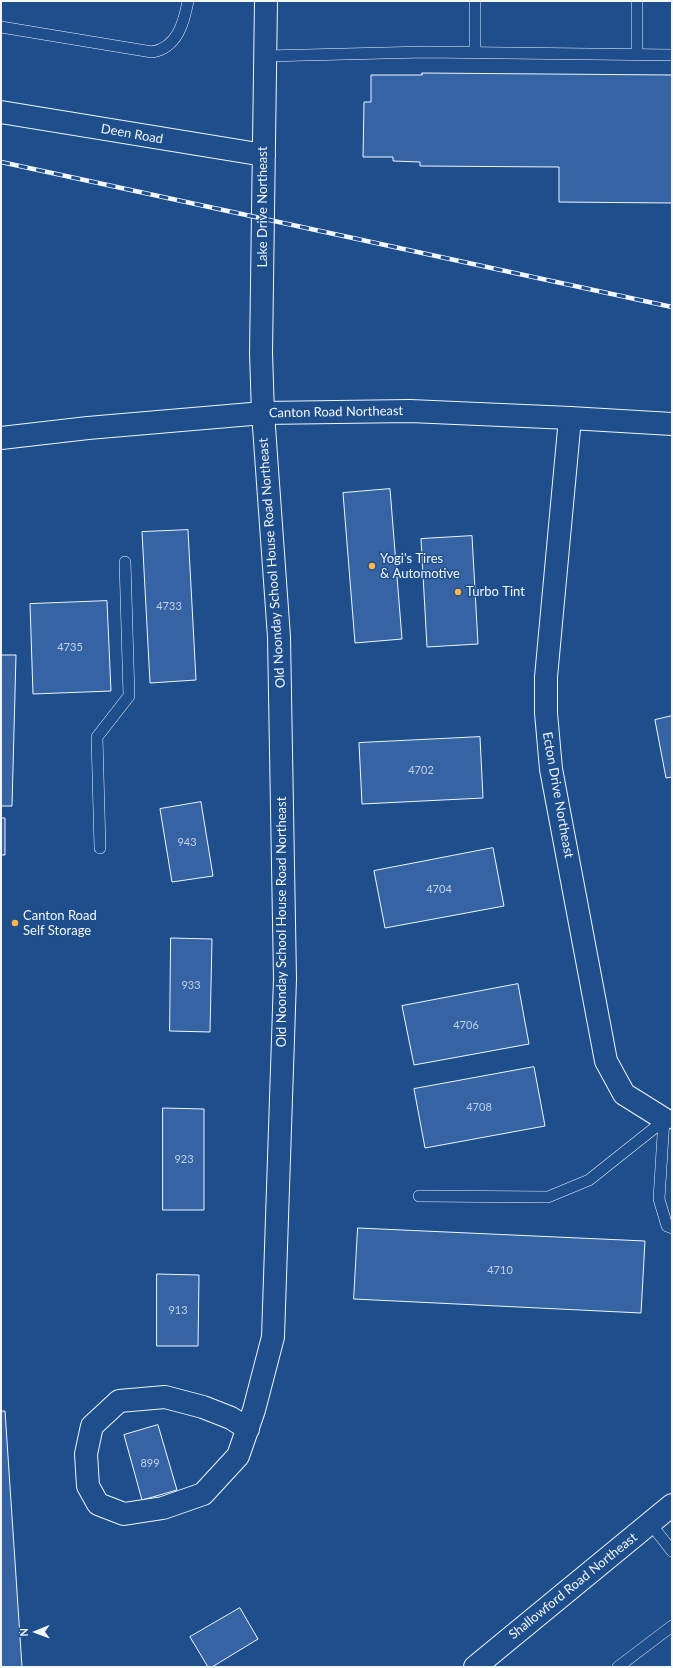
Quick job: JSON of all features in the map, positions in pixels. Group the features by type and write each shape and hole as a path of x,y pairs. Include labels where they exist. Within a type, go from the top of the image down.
{"street":[{"name":"Lake Drive Northeast","path":"263,413 261,353 266,1"},
{"name":"Deen Road","path":"1,112 264,155"},
{"name":"Canton Road Northeast","path":"1,438 88,428 263,413 410,411 672,424"},
{"name":"Old Noonday School House Road Northeast","path":"248,1429 231,1418 203,1407 165,1397 119,1401 92,1426 86,1454 88,1486 98,1504 124,1514 163,1508 203,1494 238,1456 248,1429 254,1410 273,1337 285,979 279,637 263,413"},
{"name":"Ecton Drive Northeast","path":"570,418 546,677 546,713 551,768 606,1061 624,1094 669,1120"},
{"name":"Shallowford Road Northeast","path":"475,1667 672,1505"}],"lane":[{"path":"1,27 152,52 163,50 175,37 184,22 188,1"},
{"path":"475,1 475,52"},
{"path":"637,1 637,54"},
{"path":"266,56 424,52 672,55"},
{"path":"100,848 97,736 129,696 125,562"},
{"path":"419,1196 548,1197 589,1180 669,1120"},
{"path":"669,1120 659,1199 667,1226 672,1228"},
{"path":"650,1523 672,1551"},
{"path":"618,1667 672,1626"}],"building":[{"path":"422,73 672,75 672,203 559,202 559,167 420,166 420,162 393,161 393,157 363,157 364,102 371,102 371,75 422,75"},
{"name":"Yogi's Tires & Automotive","path":"390,489 402,639 355,643 343,493"},
{"path":"188,530 196,680 150,683 142,532"},
{"path":"472,536 478,644 427,647 421,539"},
{"path":"107,601 111,691 33,694 30,604"},
{"path":"1,655 16,655 12,806 1,806"},
{"path":"672,716 672,777 666,778 655,720"},
{"path":"480,737 483,798 362,804 359,743"},
{"path":"201,802 213,876 172,882 160,809"},
{"path":"1,818 5,818 5,855 1,855"},
{"path":"493,848 504,906 385,928 374,871"},
{"path":"171,938 212,939 210,1032 170,1031"},
{"path":"518,984 529,1044 414,1065 402,1006"},
{"path":"534,1067 545,1126 425,1148 414,1089"},
{"path":"163,1108 204,1109 204,1210 163,1210"},
{"path":"358,1228 645,1241 641,1313 354,1299"},
{"path":"157,1274 199,1275 198,1346 157,1346"},
{"path":"1,1411 5,1411 22,1667 1,1667"},
{"path":"158,1425 177,1490 142,1500 124,1435"},
{"path":"240,1608 258,1639 212,1667 208,1667 190,1637"}],"railway":[{"path":"1,162 672,307"}],"place":[{"name":"Yogi's Tires & Automotive","path":"372,566"},
{"name":"Turbo Tint","path":"458,592"},
{"name":"Canton Road Self Storage","path":"15,923"}]}
